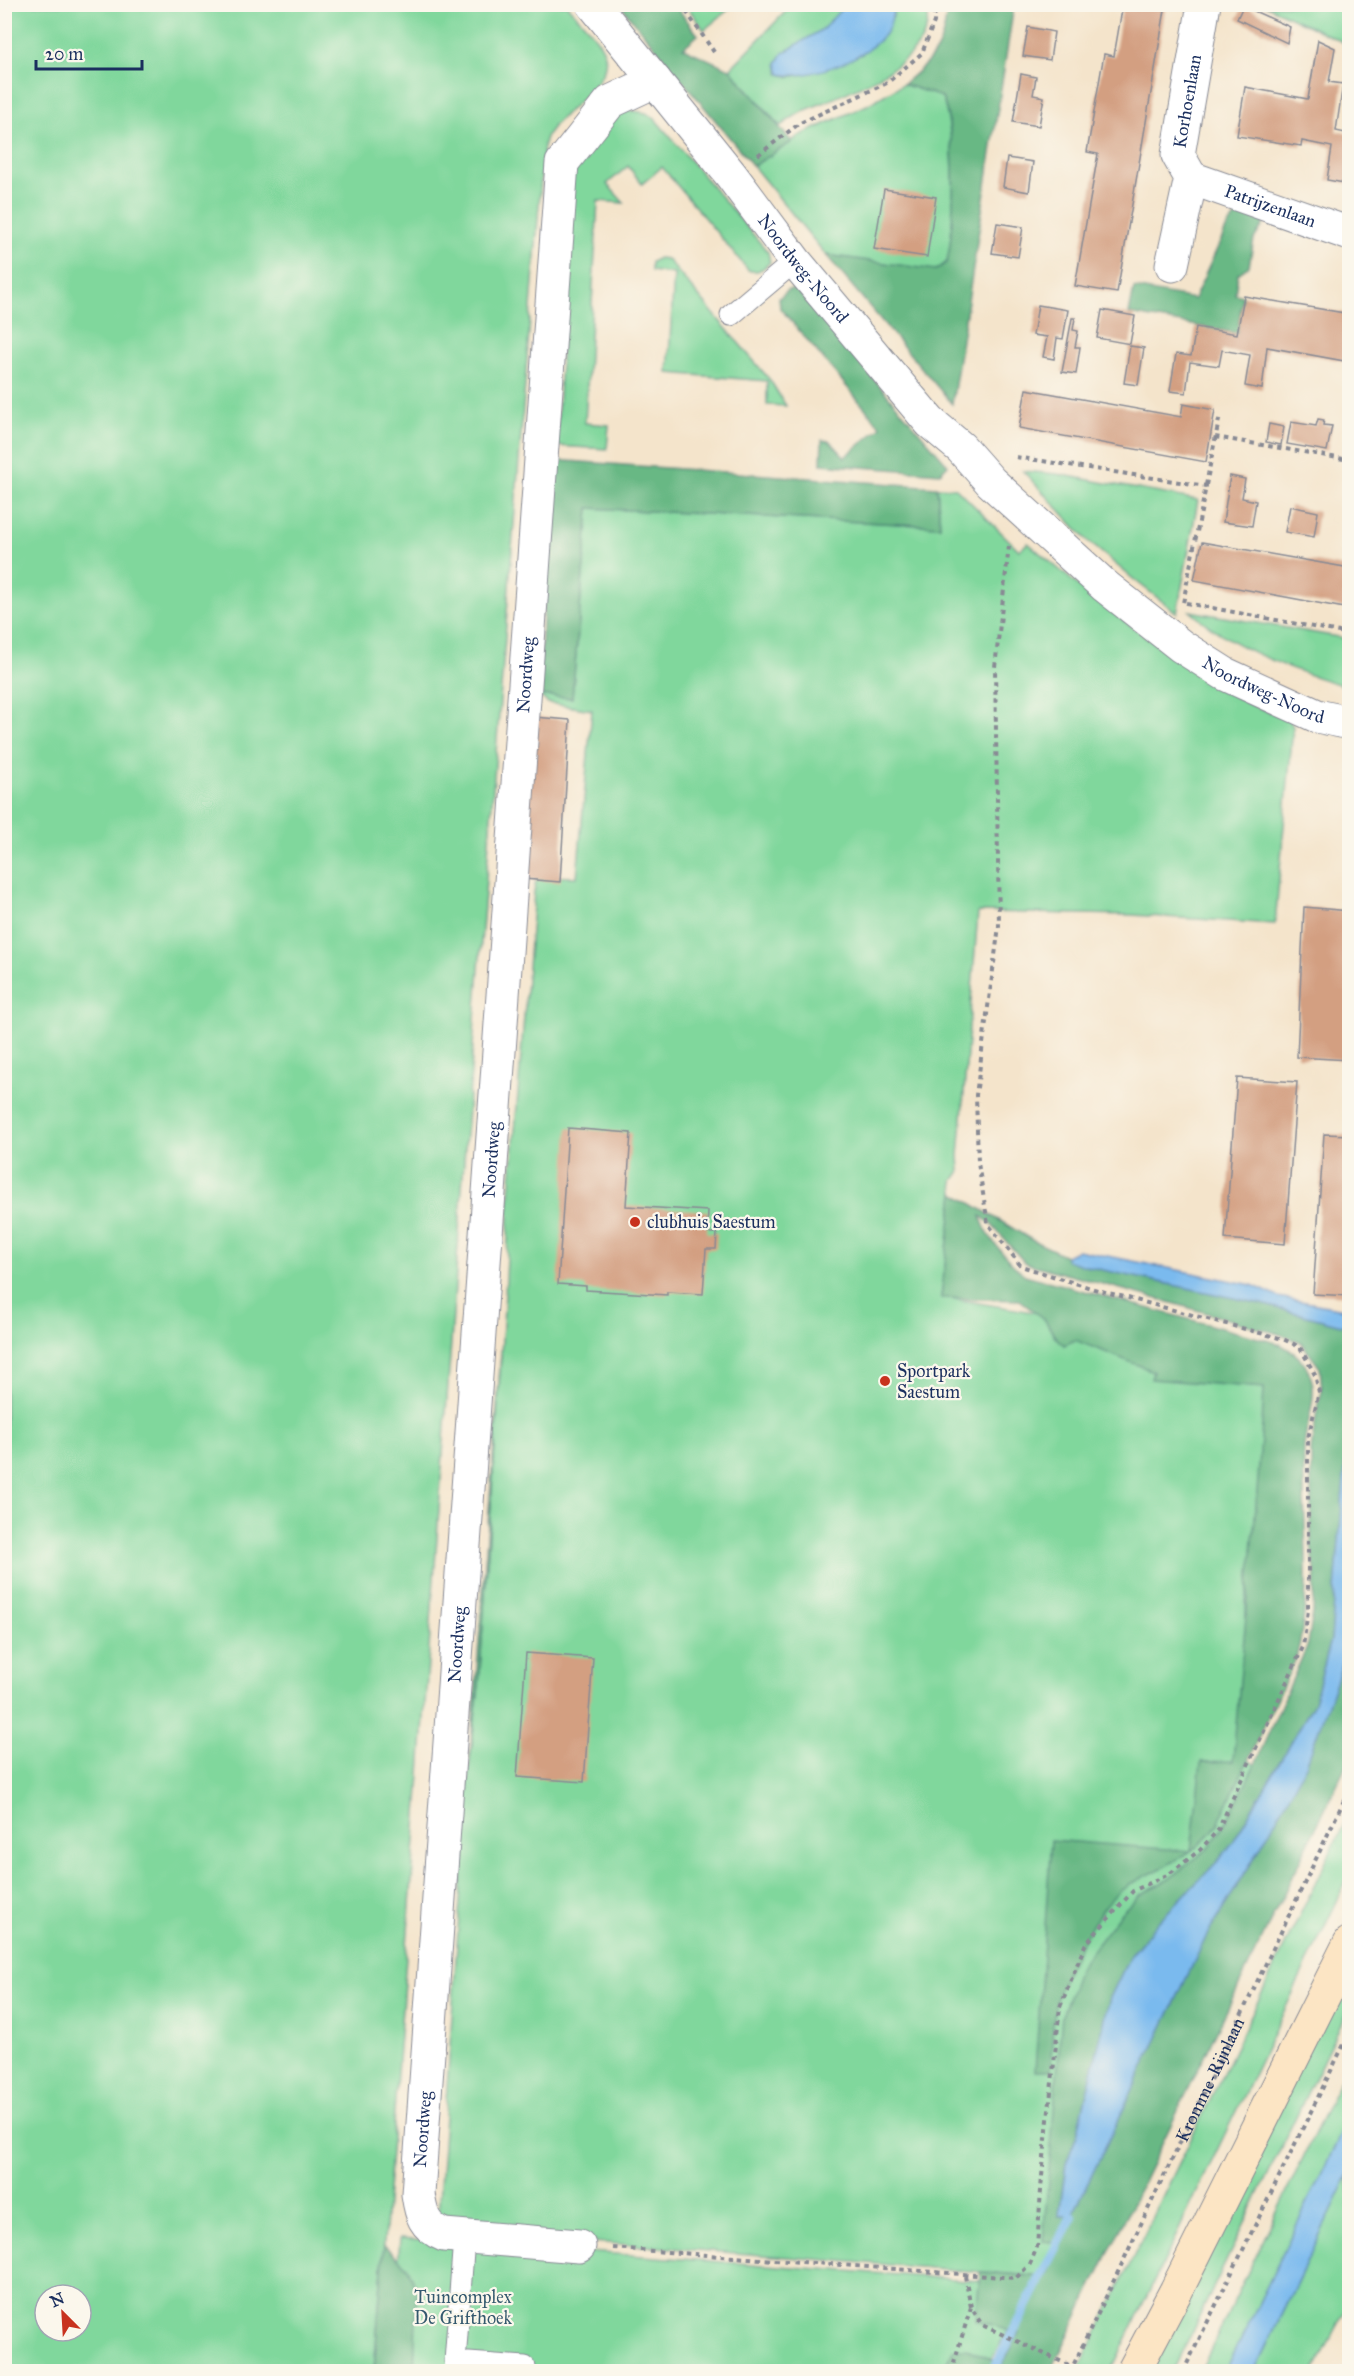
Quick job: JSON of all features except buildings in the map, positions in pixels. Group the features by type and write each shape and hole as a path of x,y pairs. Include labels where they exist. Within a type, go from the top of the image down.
{"street":[{"path":"592,4 655,81"},
{"name":"Korhoenlaan","path":"1191,178 1178,155 1204,4"},
{"name":"Noordweg-Noord","path":"655,81 731,175 795,261 930,422 961,448 1007,496 1105,586 1181,646 1235,679 1317,716 1350,723"},
{"name":"Noordweg","path":"579,2246 444,2235 431,2230 420,2212 418,2194 562,163 610,102 655,81"},
{"path":"1172,265 1191,178"},
{"name":"Patrijzenlaan","path":"1191,178 1350,234"},
{"path":"1133,2372 1182,2281 1350,1943"}],"lane":[{"path":"731,315 795,261"},
{"path":"464,2238 455,2362 525,2367 525,2372"}],"path":[{"path":"681,4 714,52"},
{"path":"731,175 800,123 887,84 922,53 934,22 935,4"},
{"name":"Noordweg-Noord","path":"1181,646 1183,603 1220,415"},
{"path":"1215,437 1350,460"},
{"path":"961,448 1206,486"},
{"path":"579,2246 1016,2278 1030,2264 1037,2247 1060,2007 1085,1945 1132,1891 1169,1874 1200,1850 1218,1830 1303,1647 1308,1610 1308,1438 1318,1392 1315,1375 1300,1347 1283,1339 1094,1289 1021,1266 988,1224 978,1163 976,1095 999,927 995,667 1009,542 1007,496"},
{"path":"1183,603 1350,634"},
{"name":"Kromme-Rijnlaan","path":"1071,2369 1350,1788"},
{"path":"1183,2372 1350,2032"},
{"path":"965,2276 971,2307 982,2325 1033,2348 1071,2369"},
{"path":"951,2372 971,2307"}],"green space":[{"path":"5,5 567,5 599,41 606,60 603,73 595,85 551,129 543,150 465,1147 374,2371 5,2372"},
{"path":"620,5 675,5 698,35 683,48 730,69 792,142 753,166"},
{"path":"686,5 734,5 704,30"},
{"path":"792,5 846,5 823,29 783,53 777,63 779,74 790,77 821,70 862,54 893,17 894,5 929,5 929,8 924,35 905,59 873,80 804,111 780,126 730,69"},
{"path":"947,5 1014,5 952,404 826,255 936,270 947,262 952,225 953,178 947,113 942,97 903,84 923,67 941,42"},
{"path":"1265,5 1349,5 1349,45"},
{"path":"903,84 942,97 947,113 952,155 952,225 947,262 936,271 826,255 753,166 801,135 867,105"},
{"path":"628,110 646,113 655,119 768,252 770,262 760,270 748,270 662,167 642,184 628,166 607,184 624,203 598,201 585,423 609,425 607,449 556,446 572,174 614,115"},
{"path":"1242,215 1265,222 1254,239 1249,266 1238,274 1235,294 1243,296 1237,333 1129,314 1134,288 1194,299 1228,225 1235,217"},
{"path":"659,258 667,259 770,380 786,406 767,405 767,381 668,373 674,274 651,271 651,262"},
{"path":"796,289 948,465 940,473 821,464 822,440 830,441 845,457 881,427 780,308 779,298 788,290"},
{"path":"554,460 937,487 940,526 589,508 572,698 538,695"},
{"path":"1023,471 1057,474 1198,500 1177,613 1088,541"},
{"name":"Sportpark Saestum","path":"937,487 956,488 1019,550 1028,543 1100,604 1199,674 1247,703 1290,720 1293,727 1275,924 1132,915 978,912 959,1156 960,1171 953,1181 954,1193 941,1297 1273,1351 1270,1409 1260,1464 1252,1566 1246,1601 1247,1760 1255,1764 1267,1786 1233,1842 1129,1958 1110,1998 1077,2135 1066,2164 1059,2216 1072,2216 1047,2277 437,2230 470,1759 479,1685 510,1193 534,892 537,876 577,877 592,710 548,703 538,695 572,698 589,508 940,526"},
{"path":"1190,611 1349,639 1349,687 1265,658 1225,637"},
{"path":"954,1193 1032,1240 1089,1267 1262,1304 1349,1327 1349,1419 1331,1640 1314,1703 1233,1842 1219,1860 1158,1922 1129,1958 1110,1998 1077,2135 1066,2164 1059,2216 1068,2216 1054,2243 1043,2241 1062,2016 1080,1966 1120,1914 1139,1895 1169,1879 1210,1847 1228,1819 1255,1764 1308,1644 1313,1613 1315,1569 1311,1545 1311,1450 1318,1403 1322,1392 1320,1368 1301,1342 1282,1335 1025,1263 991,1224 981,1216 998,1248 1025,1275 1277,1343 1299,1358 1310,1374 1313,1396 1304,1448 1305,1606 1296,1658 1218,1824 1208,1837 1191,1851 1201,1762 1233,1761 1264,1388 1151,1379 1153,1371 1075,1340 1064,1345 1055,1337 1045,1320 1019,1300 941,1298"},
{"path":"501,1354 479,1685 470,1759"},
{"path":"1349,1624 1349,1760 1051,2371 944,2372 953,2349 967,2349 1003,2364 1019,2333 976,2320 980,2272 1047,2277 1072,2216 1207,1935 1259,1850 1306,1765 1347,1651"},
{"path":"1349,1814 1349,1876 1111,2371 1078,2371"},
{"path":"1051,1840 1191,1851 1120,1891 1101,1912 1072,1962 1058,1994 1054,2014 1050,2071 1035,2071"},
{"path":"1349,1953 1349,2007 1173,2371 1147,2372"},
{"path":"1349,2062 1349,2117 1226,2371 1200,2372"},
{"path":"1349,2174 1349,2304 1314,2371 1254,2372"},
{"name":"Tuincomplex De Grifthoek","path":"400,2238 1034,2285 985,2371 390,2372"},
{"path":"384,2245 408,2268 417,2290 414,2371 374,2371"}],"water":[{"path":"846,4 894,5 887,31 879,41 838,65 806,74 780,74 777,63 783,53 823,29"},
{"path":"1078,1250 1252,1285 1278,1297 1349,1310 1349,1327 1262,1304 1066,1260 1066,1256"},
{"path":"1349,1419 1347,1651 1306,1765 1259,1850 1207,1935 1072,2216 1059,2216 1066,2164 1077,2135 1110,1998 1129,1958 1158,1922 1219,1860 1233,1842 1314,1703 1331,1640"},
{"path":"1349,2117 1349,2174 1254,2371 1226,2371"}],"waterway":[{"path":"993,2372 1072,2216"}],"place":[{"name":"clubhuis Saestum","path":"635,1222"},
{"name":"Sportpark Saestum","path":"885,1381"}]}
